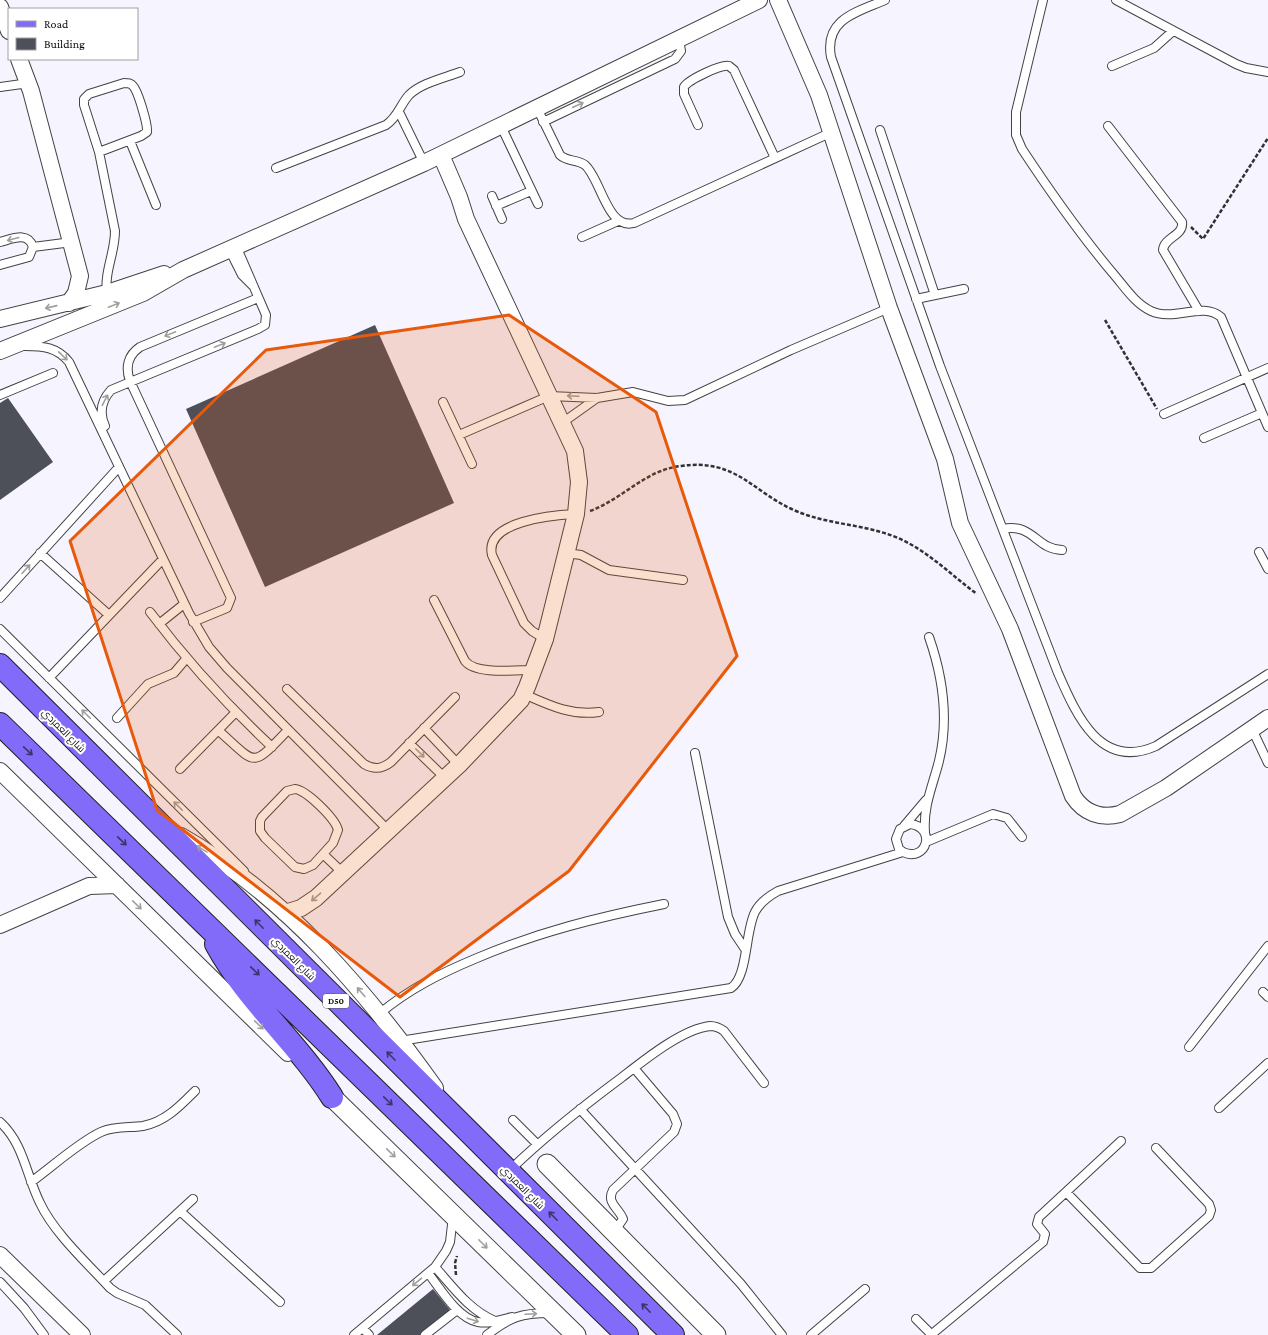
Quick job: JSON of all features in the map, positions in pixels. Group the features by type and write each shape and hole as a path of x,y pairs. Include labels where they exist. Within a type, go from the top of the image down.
{"main road":[{"name":"شارع العمردي","path":"0,665 158,824 673,1335"},
{"path":"0,724 206,923 627,1335"},
{"path":"206,923 231,969 313,1068 332,1097"}],"street":[{"path":"778,0 805,60 832,132 889,308 945,459 956,510 963,530 1010,629 1073,796 1077,802 1089,812 1097,815 1113,816 1120,814 1166,788 1268,718"},
{"path":"4,346 143,293 183,270 432,160 501,126 540,115 749,2"},
{"path":"0,7 8,28"},
{"path":"20,60 72,242 80,282 76,293 69,303"},
{"path":"285,913 309,904 445,778 524,694 545,640 576,514 580,482 578,461 466,219 450,196 432,160"},
{"path":"72,242 102,294"},
{"path":"0,319 69,303 102,294 155,276 183,270"},
{"path":"4,346 92,305 102,294"},
{"path":"0,771 576,1335"},
{"path":"158,824 207,852 252,885 285,913 339,966 400,1041 460,1124"},
{"path":"84,888 89,877 89,858"},
{"path":"0,924 84,888 101,885 117,885"},
{"path":"547,1164 716,1335"},
{"path":"0,1254 82,1335"}],"lane":[{"path":"885,0 843,18 834,30 829,50 916,299 1058,673 1074,711 1088,730 1106,745 1122,751 1131,752 1148,749 1268,674"},
{"path":"1043,0 1016,112 1014,127 1018,142 1076,226 1135,300 1150,311 1159,314 1174,315 1199,311 1211,311 1221,317 1268,427"},
{"path":"1116,0 1236,64 1246,68 1268,72"},
{"path":"1112,66 1154,48 1173,31"},
{"path":"698,125 684,94 684,87 688,82 722,66 729,66 734,70 775,158"},
{"path":"276,168 381,127 391,121 399,112 404,101 412,92 460,72"},
{"path":"0,87 28,83"},
{"path":"99,152 144,135 148,128 136,90 131,84 124,83 89,94 84,99 84,105 99,152 115,232 115,244 102,294"},
{"path":"399,112 432,160"},
{"path":"540,115 562,158 580,162 587,168 618,220 626,224 634,223 832,132"},
{"path":"501,126 538,204"},
{"path":"1108,126 1182,222 1180,230 1165,244 1163,250 1199,311"},
{"path":"880,130 935,295"},
{"path":"130,140 156,206"},
{"path":"496,206 531,191"},
{"path":"492,196 502,219"},
{"path":"582,237 618,220"},
{"path":"0,242 24,237 29,239 33,246"},
{"path":"33,246 72,242"},
{"path":"0,265 29,256 33,246"},
{"path":"111,450 110,439 102,418 102,406 107,394 111,390 262,328 267,318 253,286 242,275 233,249"},
{"path":"916,299 964,289"},
{"path":"193,622 227,608 231,602 230,594 130,381 127,365 132,354 140,346 258,298"},
{"path":"459,435 549,396 598,398 633,392 668,401 685,400 791,350 889,308"},
{"path":"4,346 47,347 59,352 64,357 72,368 193,622 218,658 388,830"},
{"path":"1164,414 1268,368"},
{"path":"0,395 53,373"},
{"path":"562,424 598,398"},
{"path":"443,402 472,464"},
{"path":"1204,438 1262,413"},
{"path":"0,598 119,467"},
{"path":"545,640 532,632 524,622 492,555 491,544 497,534 516,525 545,516 576,514"},
{"path":"1003,529 1021,529 1032,534 1046,546 1062,550"},
{"path":"1259,552 1268,570"},
{"path":"566,553 581,555 610,570 683,580"},
{"path":"40,554 109,615"},
{"path":"49,678 163,558"},
{"path":"434,600 465,661 471,667 481,670 533,670"},
{"path":"159,624 184,604"},
{"path":"150,612 186,659 236,713 272,747"},
{"path":"0,629 238,864 252,885"},
{"path":"927,798 900,829 896,838 899,849 907,854 917,854 925,847 924,821 927,798 940,759 944,718 940,676 929,637"},
{"path":"117,718 148,684 174,672 186,659"},
{"path":"287,689 364,764 375,768 386,766 455,697"},
{"path":"524,694 568,712 599,712"},
{"path":"180,769 236,713"},
{"path":"424,728 459,764"},
{"path":"1252,729 1268,763"},
{"path":"219,731 246,755 252,758 260,758 288,730"},
{"path":"409,743 445,778"},
{"path":"695,753 728,918 735,934 746,949"},
{"path":"291,789 302,790 337,825 336,839 323,854 309,868 299,868 291,863 265,838 260,831 260,821 262,817 291,789"},
{"path":"926,842 993,814 1007,818 1022,837"},
{"path":"904,826 916,825 925,832"},
{"path":"400,1041 731,988 740,978 755,911 769,896 782,889 903,852"},
{"path":"323,854 342,872"},
{"path":"379,1014 399,997 436,976 509,944 566,926 664,904"},
{"path":"1189,1047 1268,946"},
{"path":"508,1172 537,1144 650,1056 680,1038 706,1027 716,1026 724,1031 764,1083"},
{"path":"1219,1108 1268,1063"},
{"path":"614,1232 622,1218 612,1203 611,1194 674,1132 677,1124 673,1114 634,1068"},
{"path":"32,1182 101,1132 116,1128 143,1126 154,1123 174,1111 196,1091"},
{"path":"580,1109 741,1284 782,1335"},
{"path":"513,1120 537,1144"},
{"path":"0,1122 18,1145 40,1203 51,1222 104,1281 117,1293 145,1305 178,1335"},
{"path":"916,1319 932,1335 1043,1242 1045,1234 1037,1224 1037,1219 1121,1141"},
{"path":"1066,1192 1140,1268 1151,1268 1209,1216 1211,1210 1209,1204 1156,1148"},
{"path":"104,1281 193,1199"},
{"path":"180,1211 280,1302"},
{"path":"354,1335 367,1333 428,1272 435,1267 446,1251 450,1242 453,1214"},
{"path":"435,1267 470,1306 482,1315 495,1321"},
{"path":"428,1272 457,1310 466,1318 477,1322 495,1321 526,1314 554,1313"},
{"path":"0,1282 24,1308 44,1335"},
{"path":"811,1335 865,1289"},
{"path":"424,1335 457,1310"},
{"path":"487,1335 512,1317"}],"path":[{"path":"1182,222 1203,239 1268,138"},
{"path":"1104,320 1161,416 1164,414"},
{"path":"576,514 586,512 609,502 638,482 657,472 682,465 711,466 737,474 771,497 796,511 824,520 861,526 900,539 939,563 978,595"},
{"path":"450,1242 461,1247 455,1263 459,1280"}],"highlighted area":[{"path":"509,315 656,412 737,656 569,871 400,997 157,810 70,541 266,350"}],"building":[{"path":"375,325 454,503 265,587 186,409"},
{"path":"8,398 53,462 0,500 0,403"},
{"path":"433,1289 450,1310 420,1335 377,1335"}]}
